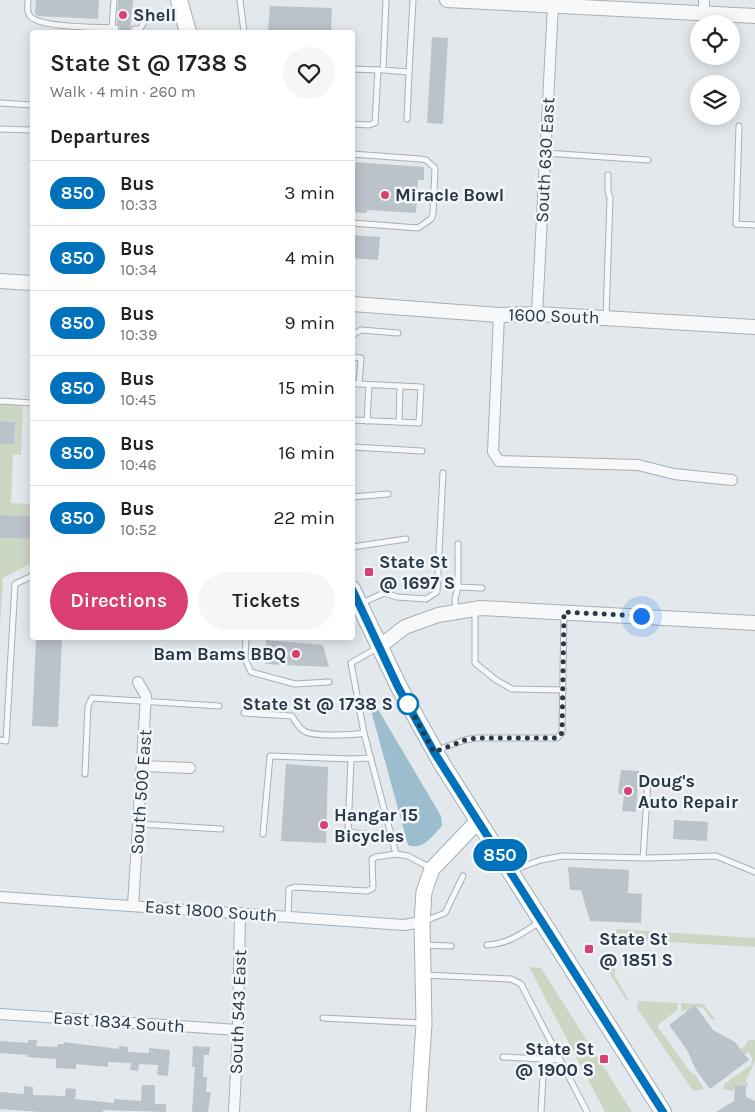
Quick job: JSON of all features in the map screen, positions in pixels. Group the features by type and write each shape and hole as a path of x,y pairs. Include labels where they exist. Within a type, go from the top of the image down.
{"main road":[{"path":"179,0 187,30"},
{"path":"355,597 398,687 434,752 663,1112"},
{"path":"418,1112 424,1024 422,922 424,892 432,868 478,821"}],"street":[{"path":"447,0 704,6 755,16"},
{"name":"South 630 East","path":"537,314 552,3"},
{"path":"0,281 30,283"},
{"name":"1600 South","path":"355,304 500,315 537,314 755,327"},
{"path":"500,315 493,452 499,461 638,465 674,474 732,480"},
{"path":"379,647 405,627 438,615 475,609 755,623"},
{"name":"South 500 East","path":"133,905 146,701 146,696 138,682"},
{"path":"143,766 190,768"},
{"name":"East 1800 South","path":"0,897 404,925 422,922"},
{"name":"South 543 East","path":"234,1112 238,1030 240,913"},
{"name":"East 1834 South","path":"0,1014 238,1030"}],"lane":[{"path":"28,0 28,12 38,22 114,28 114,0"},
{"path":"240,0 244,30"},
{"path":"355,124 375,124 386,0"},
{"path":"407,119 413,0"},
{"path":"134,30 140,29 144,22"},
{"path":"355,69 409,72"},
{"path":"0,104 30,105"},
{"path":"739,126 736,224 755,225"},
{"path":"0,129 30,130"},
{"path":"546,153 648,160"},
{"path":"355,154 426,160 434,168 433,214 424,225 418,228 355,223"},
{"path":"606,318 610,198 608,175"},
{"path":"355,332 360,330 398,333"},
{"path":"355,357 361,358 359,384"},
{"path":"355,384 421,387 419,423 355,420"},
{"path":"367,421 369,385"},
{"path":"399,422 400,386"},
{"path":"0,401 30,403"},
{"path":"355,447 422,451"},
{"path":"355,597 384,593 397,597 426,599 437,592 443,473"},
{"path":"355,497 388,494"},
{"path":"355,547 406,539"},
{"path":"456,612 458,544"},
{"path":"0,740 6,741 14,584 30,577"},
{"path":"458,587 482,588"},
{"path":"475,609 475,663 496,680 512,689 563,690"},
{"path":"434,752 465,740 476,738 557,738 562,733 564,612"},
{"path":"246,640 245,659 250,672 295,684 329,682"},
{"path":"379,647 351,663 364,733 396,854"},
{"path":"85,774 88,706 90,699 96,697 220,706"},
{"path":"244,713 292,716 305,732 316,735 364,733"},
{"path":"264,834 270,756 371,758"},
{"path":"351,759 348,832 391,837"},
{"path":"643,858 648,781"},
{"path":"139,824 221,829"},
{"path":"288,916 289,889 295,887 367,891 373,888 372,859 376,857 396,854 408,856 432,868"},
{"path":"510,871 542,860 563,856 643,858 716,856 755,872"},
{"path":"422,922 445,913 463,876"},
{"path":"487,946 501,945 542,921"},
{"path":"423,945 451,946"},
{"path":"424,975 511,979 521,984 587,1112"},
{"path":"323,1018 424,1024"},
{"path":"503,1056 560,1060"},
{"path":"541,1112 544,1059"}],"green space":[{"path":"0,404 23,405 21,455 13,455 11,503 30,504 30,516 0,515 0,444 14,444 15,422 0,421"},
{"path":"0,538 30,539 30,564 3,578 0,627"},
{"path":"616,929 755,938 755,947 615,939"},
{"path":"615,962 615,976 628,999 627,1001 606,968"},
{"path":"529,967 541,968 632,1112 605,1112"},
{"path":"638,1001 678,1003 677,1010 657,1026 692,1074 694,1073 704,1089 693,1091 637,1008"},
{"path":"681,1003 703,1004 715,1019 712,1020 703,1008 695,1006 681,1012"},
{"path":"748,1040 755,1040 755,1060 746,1081 749,1086 735,1085 734,1091 723,1089 724,1084 751,1065 752,1059 750,1055 748,1052 744,1054 741,1049"}],"water":[{"path":"373,701 441,816 442,826 427,841 418,846 408,845 369,703"}],"building":[{"path":"36,0 99,0 98,19 38,16 35,14"},
{"name":"Shell","path":"118,0 133,0 130,30 120,30 120,26 117,24"},
{"path":"270,6 332,8 331,30 268,30"},
{"path":"432,37 448,38 443,124 427,123"},
{"name":"Miracle Bowl","path":"355,162 424,167 424,180 418,180 416,213 367,210 367,213 355,212"},
{"path":"355,235 380,237 378,260 355,258"},
{"path":"0,421 15,422 14,444 0,444"},
{"path":"0,515 30,516 30,539 0,538"},
{"path":"36,640 62,640 58,727 32,726"},
{"name":"Bam Bams BBQ","path":"266,640 323,645 329,667 265,664"},
{"path":"286,764 328,767 326,843 281,841"},
{"name":"Doug's Auto Repair","path":"621,770 639,771 636,812 622,811 624,795 619,794 618,791"},
{"path":"674,820 708,822 707,841 673,839"},
{"path":"568,867 629,870 628,893 642,894 641,923 590,921 581,890 570,890"},
{"path":"695,1005 713,1030 735,1042 749,1060 710,1089 696,1070 687,1050 669,1025"},
{"path":"28,1040 37,1040 36,1046 57,1047 58,1044 64,1044 64,1042 119,1049 119,1046 128,1047 128,1052 149,1053 149,1048 170,1050 168,1076 157,1075 158,1065 139,1064 138,1071 130,1070 131,1063 108,1062 108,1067 76,1064 76,1069 56,1068 56,1059 0,1053 0,1041 28,1043"},
{"path":"193,1046 210,1047 209,1055 204,1055 203,1077 207,1077 206,1092 211,1092 208,1112 192,1112 195,1067 192,1067"},
{"path":"142,1085 155,1085 155,1104 166,1104 166,1112 103,1110 103,1112 40,1112 0,1109 0,1092 24,1094 24,1086 33,1087 33,1095 65,1096 66,1088 76,1089 75,1099 114,1103 114,1099 141,1101"},
{"path":"735,1085 746,1086 746,1097 755,1101 755,1112 716,1112 734,1101"}],"bus line":[{"name":"850","path":"355,596 398,687 434,752 663,1112"}],"place":[{"name":"Shell","path":"123,15"},
{"name":"Miracle Bowl","path":"385,195"},
{"name":"State St @ 1697 S","path":"369,572"},
{"name":"Bam Bams BBQ","path":"296,654"},
{"name":"State St @ 1738 S","path":"408,704"},
{"name":"Doug's Auto Repair","path":"628,791"},
{"name":"Hangar 15 Bicycles","path":"324,825"},
{"name":"State St @ 1851 S","path":"589,949"},
{"name":"State St @ 1900 S","path":"604,1059"}],"route":[{"path":"408,704 405,699 434,752 465,740 476,738 557,738 562,733 564,612 641,616"}]}
